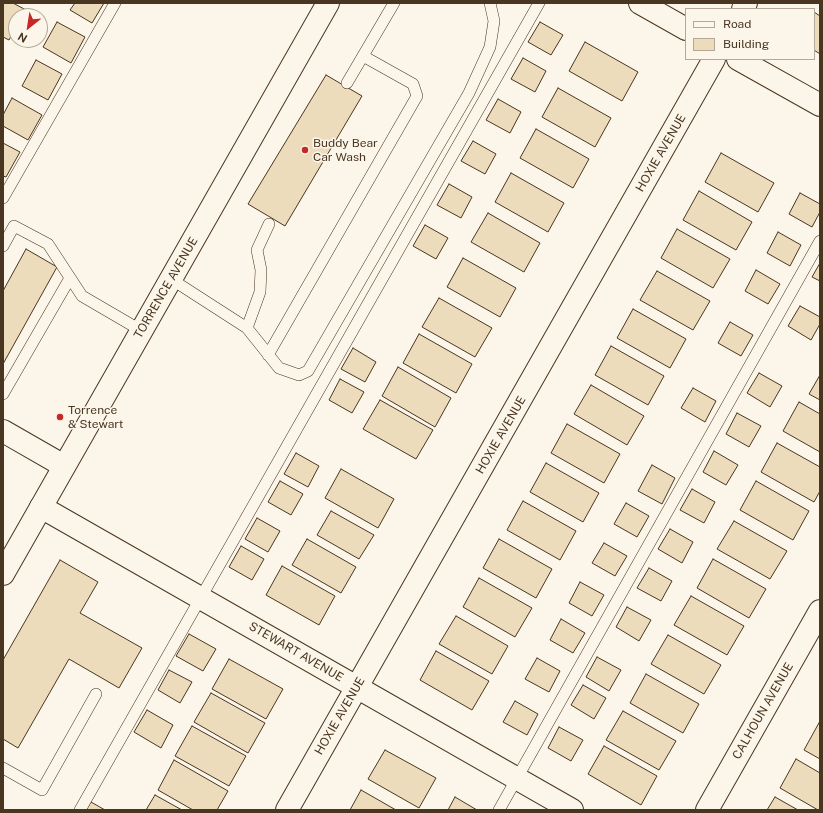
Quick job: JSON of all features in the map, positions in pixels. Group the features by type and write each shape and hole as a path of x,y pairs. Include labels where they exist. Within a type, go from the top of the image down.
{"street":[{"name":"TORRENCE AVENUE","path":"3,574 328,3"},
{"path":"640,3 685,28"},
{"name":"HOXIE AVENUE","path":"287,810 713,60"},
{"path":"740,60 820,105"},
{"path":"3,431 64,466"},
{"name":"STEWART AVENUE","path":"41,507 572,810"},
{"name":"CALHOUN AVENUE","path":"707,810 820,611"}],"lane":[{"path":"3,198 115,3"},
{"path":"347,83 394,3"},
{"path":"171,279 247,328 279,368 299,375 308,371 469,93 490,47 494,21 490,3"},
{"path":"80,810 539,3"},
{"path":"268,355 417,96 414,84 363,56"},
{"path":"247,328 260,292 260,270 257,250 269,224"},
{"path":"3,246 14,226 48,244 82,296 142,330"},
{"path":"498,810 820,241"},
{"path":"3,394 70,278"},
{"path":"3,768 42,790 96,694"}],"building":[{"path":"3,3 13,3 22,8 8,8 8,40 3,37"},
{"path":"75,3 104,3 92,23 70,10"},
{"path":"815,13 820,16 820,54 815,51"},
{"path":"57,22 85,37 71,63 45,48 48,48 48,38"},
{"path":"540,22 563,35 551,55 528,42"},
{"path":"585,42 638,72 622,101 569,71"},
{"path":"523,58 546,71 535,92 511,79"},
{"path":"36,60 62,74 48,100 22,86"},
{"name":"Buddy Bear Car Wash","path":"326,75 362,96 285,226 248,204"},
{"path":"558,88 611,118 595,147 542,117"},
{"path":"12,98 42,115 28,140 3,126 3,115"},
{"path":"498,99 521,112 510,133 486,120"},
{"path":"536,129 589,159 573,188 520,158"},
{"path":"473,141 496,154 485,174 461,161"},
{"path":"3,143 20,152 6,177 3,176"},
{"path":"721,153 774,183 758,212 705,182"},
{"path":"511,173 564,203 548,232 495,202"},
{"path":"449,184 472,197 461,218 437,205"},
{"path":"699,191 752,222 736,250 683,220"},
{"path":"800,193 820,204 820,212 812,227 789,214"},
{"path":"488,213 540,243 524,272 471,242"},
{"path":"425,225 448,238 436,259 413,246"},
{"path":"677,229 730,259 713,288 661,258"},
{"path":"778,232 801,245 790,266 767,253"},
{"path":"26,249 57,267 3,364 3,291"},
{"path":"463,258 516,288 500,317 447,287"},
{"path":"820,263 820,281 812,277"},
{"path":"756,270 780,284 768,304 745,291"},
{"path":"657,271 710,301 693,330 640,300"},
{"path":"439,298 492,328 475,357 422,327"},
{"path":"800,306 820,317 820,324 811,340 788,326"},
{"path":"633,309 686,339 670,368 617,338"},
{"path":"730,322 753,335 741,356 718,343"},
{"path":"419,334 472,364 456,393 403,363"},
{"path":"611,346 664,376 648,405 595,375"},
{"path":"353,348 376,362 365,382 341,369"},
{"path":"398,367 451,398 435,427 382,396"},
{"path":"759,373 782,386 770,407 747,393"},
{"path":"820,375 820,400 809,394"},
{"path":"340,379 364,392 352,413 329,400"},
{"path":"591,385 644,416 627,445 574,414"},
{"path":"693,388 716,401 705,422 681,408"},
{"path":"380,400 433,430 416,459 363,429"},
{"path":"799,402 820,414 820,452 783,431"},
{"path":"737,413 761,426 749,447 726,434"},
{"path":"567,424 620,454 604,483 551,453"},
{"path":"777,443 820,467 820,491 814,502 761,472"},
{"path":"714,451 738,465 726,485 703,472"},
{"path":"296,453 319,466 308,487 284,474"},
{"path":"546,463 599,493 583,522 530,492"},
{"path":"652,465 675,478 662,504 638,491"},
{"path":"341,469 394,499 378,528 325,498"},
{"path":"280,481 303,494 291,515 268,502"},
{"path":"756,481 809,511 793,540 740,510"},
{"path":"692,489 715,502 704,523 680,510"},
{"path":"523,501 576,531 560,560 507,530"},
{"path":"626,503 649,516 637,537 614,524"},
{"path":"331,511 374,535 359,559 317,535"},
{"path":"257,518 280,531 268,552 245,539"},
{"path":"734,521 787,551 770,579 717,549"},
{"path":"670,529 693,542 682,563 658,549"},
{"path":"307,539 356,567 341,593 292,565"},
{"path":"499,539 552,569 536,598 483,568"},
{"path":"604,543 627,556 615,576 592,563"},
{"path":"241,546 264,559 252,580 229,567"},
{"path":"713,559 766,589 749,618 697,588"},
{"path":"60,560 98,582 80,613 142,648 119,688 69,659 18,748 3,739 3,660"},
{"path":"282,566 335,596 319,625 266,595"},
{"path":"649,568 672,581 661,601 637,588"},
{"path":"479,578 532,608 515,637 463,607"},
{"path":"580,582 604,595 592,616 569,603"},
{"path":"691,596 744,626 727,655 674,625"},
{"path":"627,607 651,620 639,641 616,627"},
{"path":"456,616 508,646 492,674 439,644"},
{"path":"561,619 585,633 573,653 550,640"},
{"path":"189,634 216,649 203,671 176,656"},
{"path":"668,635 721,665 704,694 651,664"},
{"path":"436,651 489,681 472,710 420,680"},
{"path":"597,657 621,670 609,691 586,677"},
{"path":"537,658 560,671 549,692 525,679"},
{"path":"229,659 283,689 266,719 212,689"},
{"path":"169,670 192,682 180,703 158,690"},
{"path":"646,674 699,704 683,733 630,703"},
{"path":"583,685 606,698 594,719 571,705"},
{"path":"211,693 265,723 248,753 194,722"},
{"path":"515,701 538,714 527,735 503,722"},
{"path":"147,710 173,725 161,748 134,732"},
{"path":"623,711 676,741 659,770 606,740"},
{"path":"820,721 820,759 804,750"},
{"path":"192,726 246,756 229,786 175,756"},
{"path":"559,727 583,740 571,761 548,748"},
{"path":"604,746 657,776 641,805 588,774"},
{"path":"385,750 436,778 419,808 368,779"},
{"path":"796,759 820,773 820,810 780,788"},
{"path":"174,760 228,791 217,810 193,810 158,790"},
{"path":"361,790 396,810 350,810"},
{"path":"155,795 182,810 146,810"},
{"path":"455,797 477,810 448,810"},
{"path":"775,797 798,810 767,810"},
{"path":"91,802 105,810 86,810"}],"place":[{"name":"Buddy Bear Car Wash","path":"305,150"},
{"name":"Torrence & Stewart","path":"60,417"}]}
